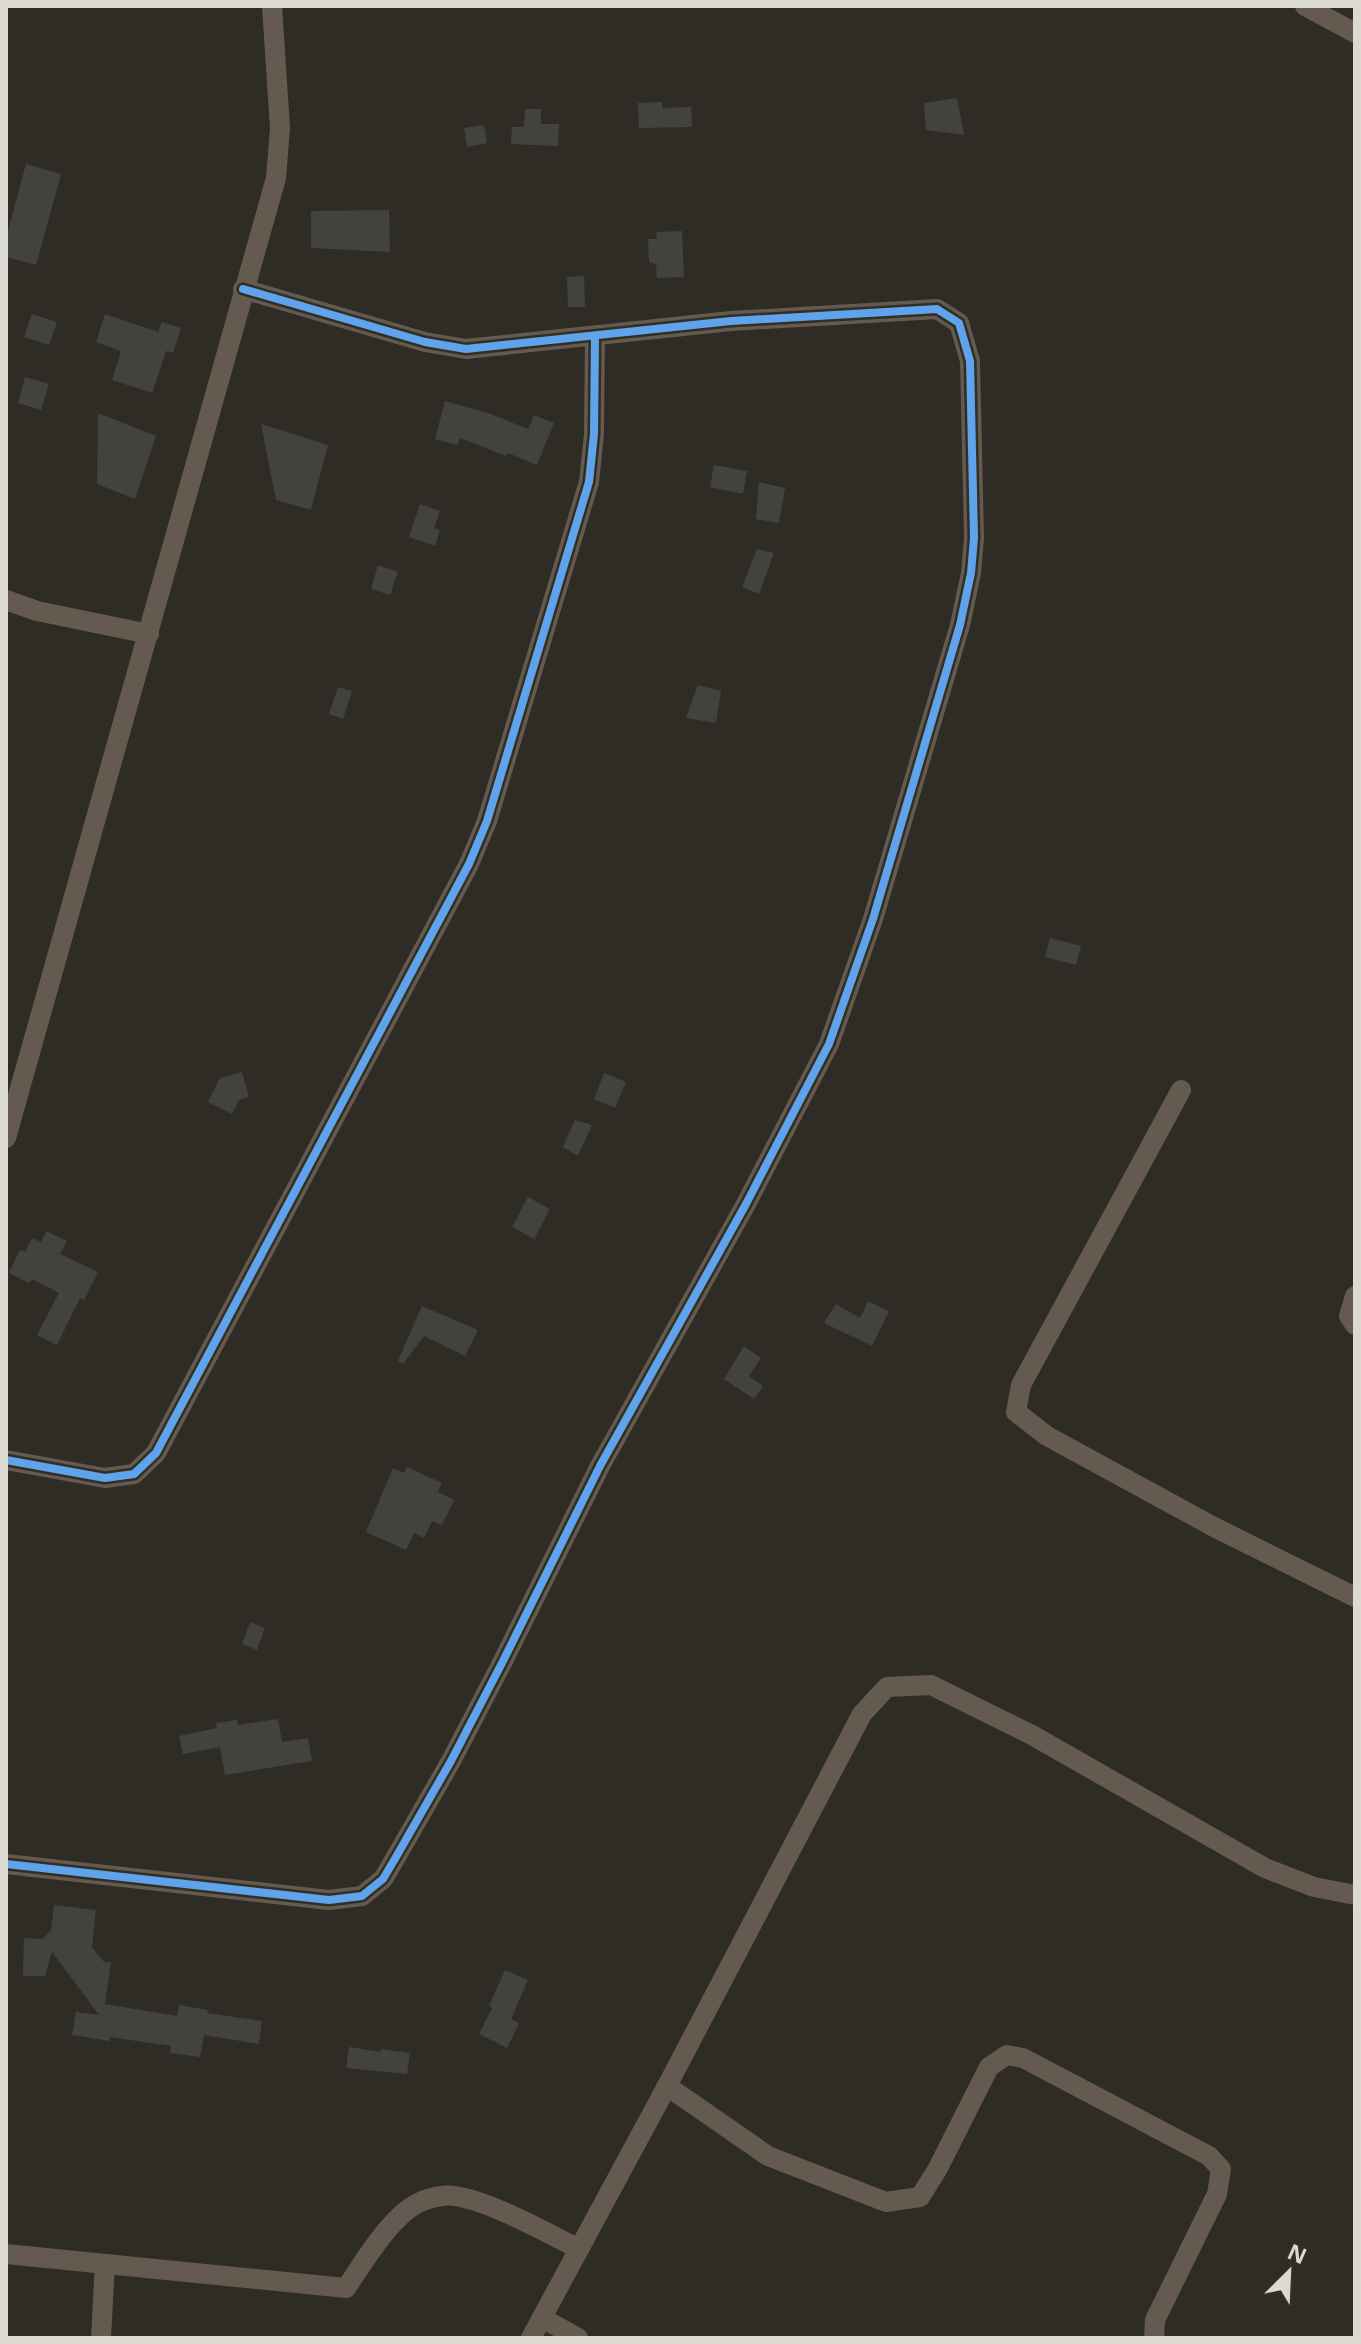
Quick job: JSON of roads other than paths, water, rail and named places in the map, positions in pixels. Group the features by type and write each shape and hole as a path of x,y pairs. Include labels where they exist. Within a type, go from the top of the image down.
{"street":[{"path":"6,1138 276,178 280,128 272,6"},
{"path":"1305,6 1355,33"},
{"path":"6,1864 329,1900 362,1896 383,1879 451,1761 600,1466 746,1204 829,1044 873,919 960,625 971,573 974,538 970,361 959,323 937,309 731,321 466,349 448,347 243,289"},
{"path":"6,1460 105,1478 134,1474 156,1453 469,864 487,821 589,482 593,454 595,336"},
{"path":"6,600 37,611 149,634"},
{"path":"1181,1090 1021,1385 1016,1412 1047,1436 1355,1597"},
{"path":"1355,1296 1349,1316 1355,1325"},
{"path":"531,2338 862,1714 887,1687 931,1685 1032,1735 1265,1868 1314,1887 1355,1895"},
{"path":"667,2086 768,2156 886,2202 920,2197 989,2067 1007,2055 1023,2058 1209,2156 1221,2169 1217,2194 1155,2320 1154,2338"},
{"path":"6,2254 346,2288 395,2221 417,2204 444,2195 472,2200 579,2249"},
{"path":"101,2338 105,2264"},
{"path":"542,2318 578,2338"}]}
